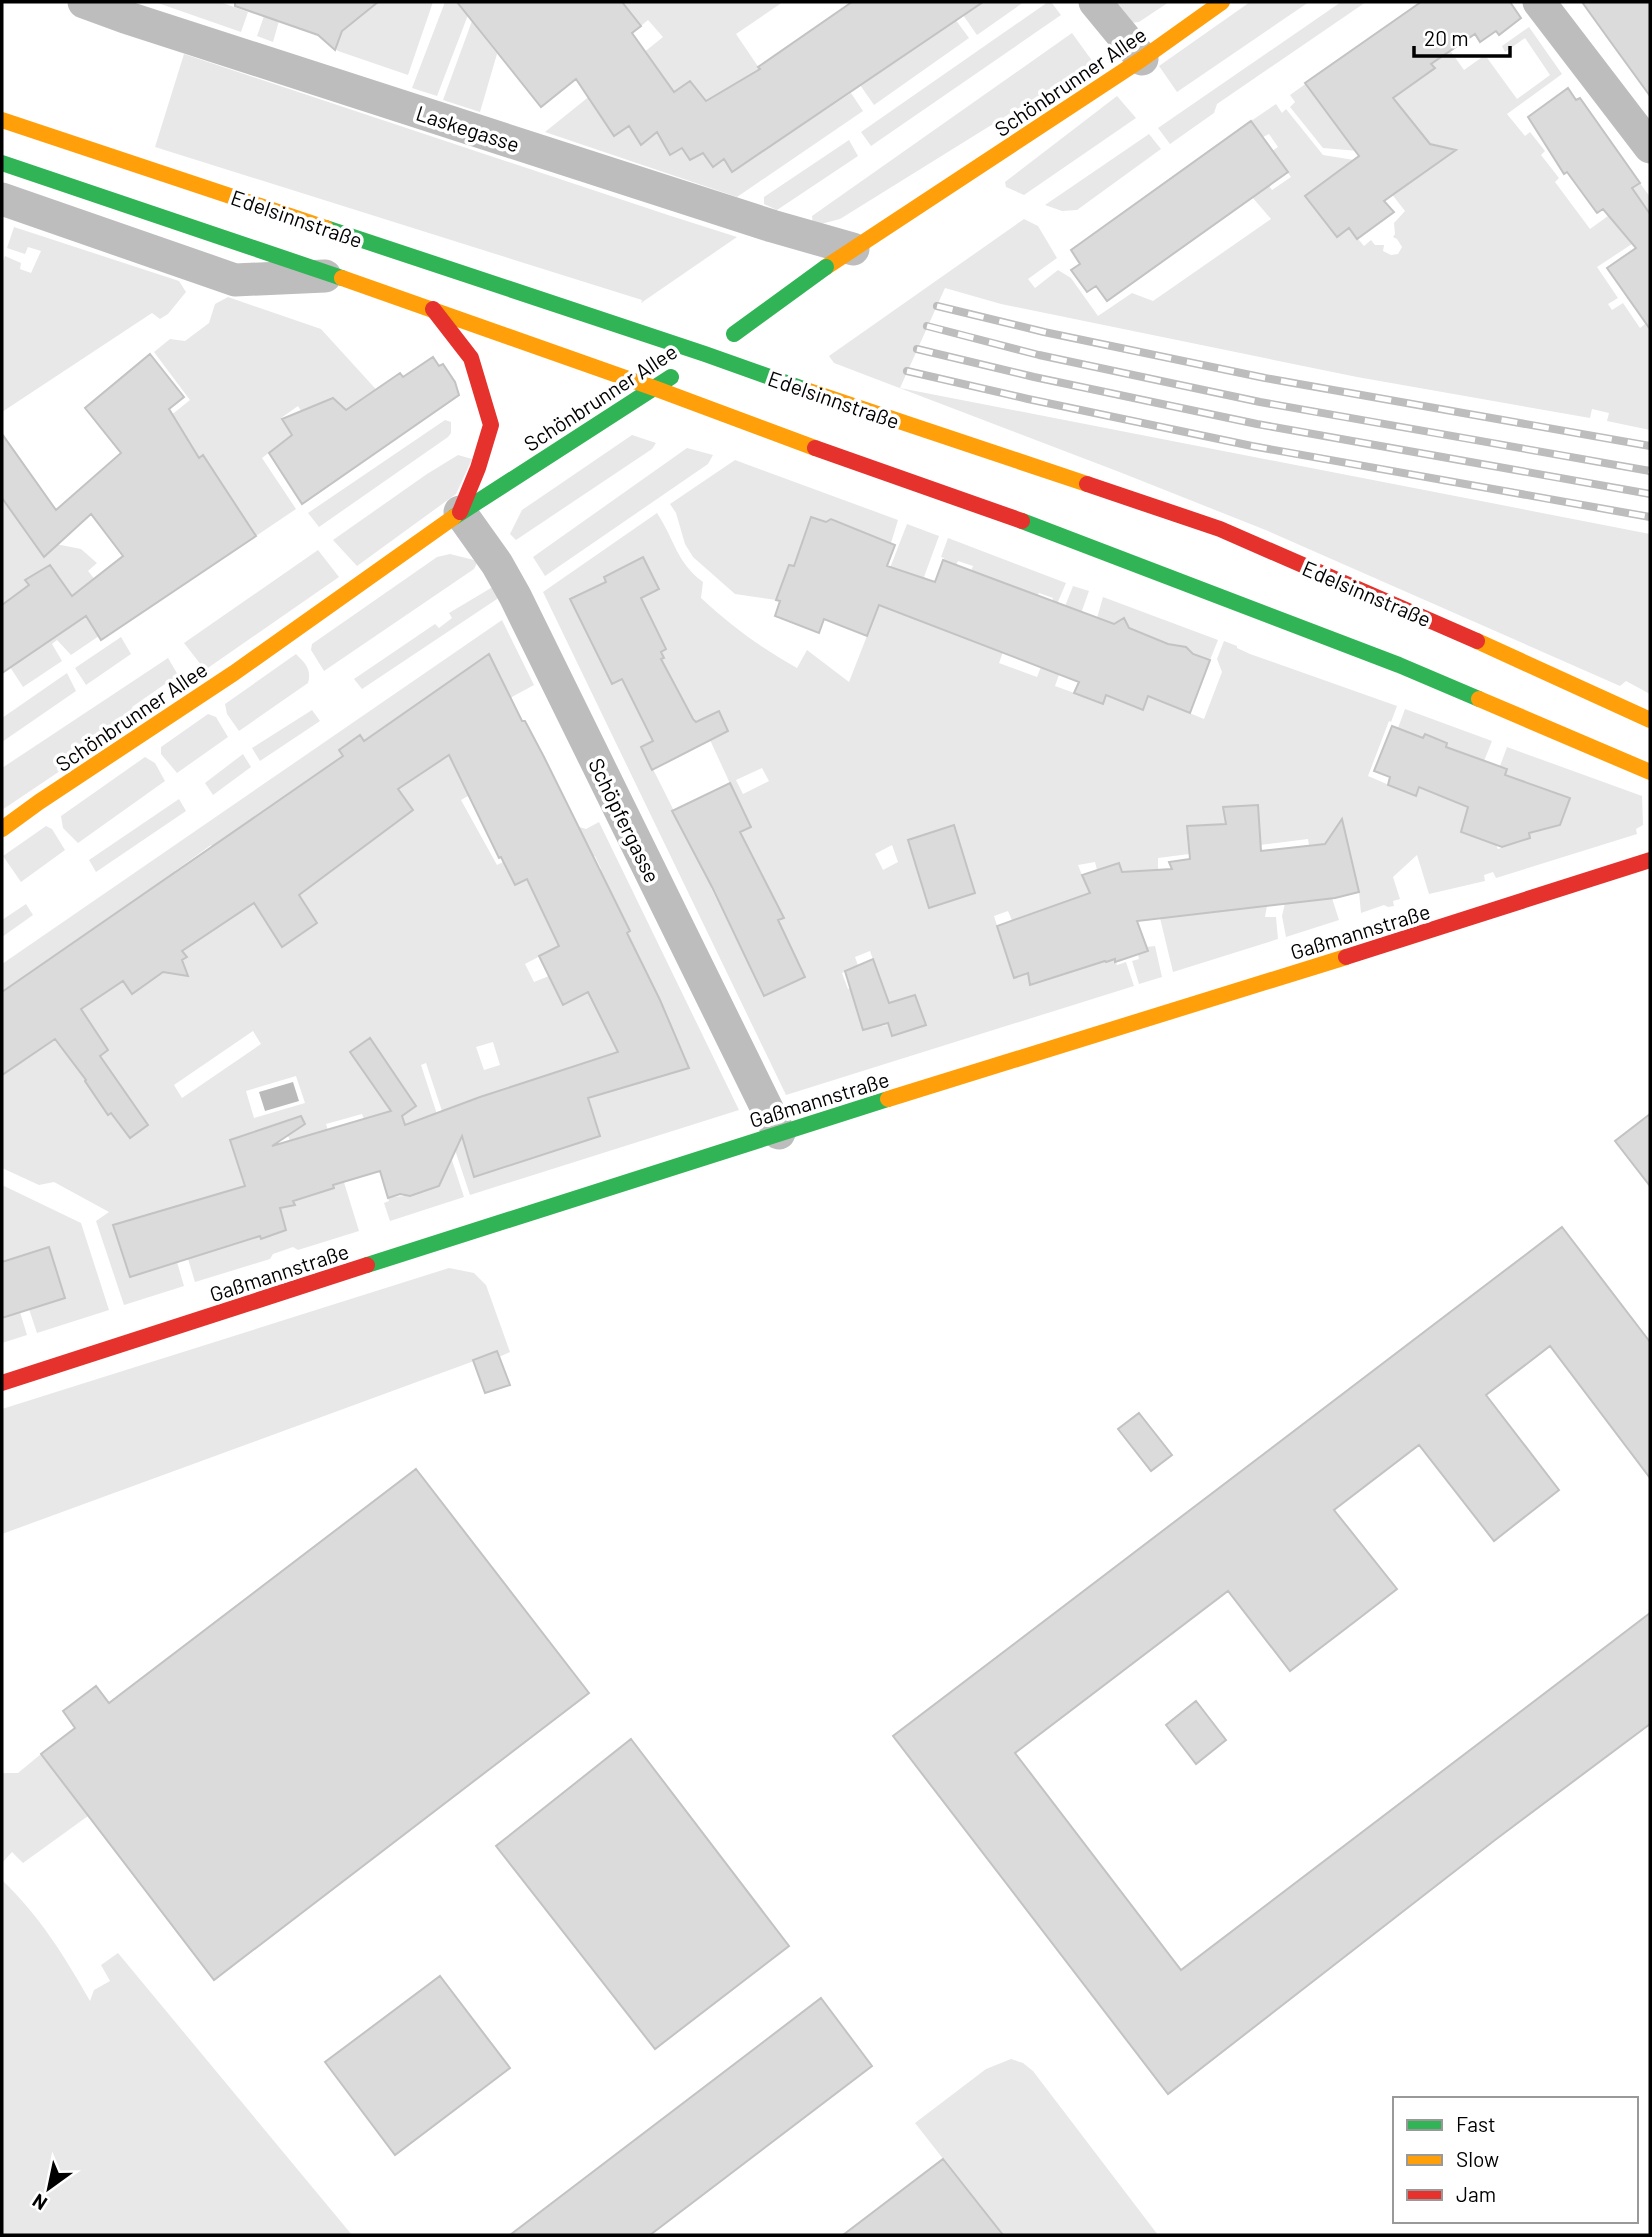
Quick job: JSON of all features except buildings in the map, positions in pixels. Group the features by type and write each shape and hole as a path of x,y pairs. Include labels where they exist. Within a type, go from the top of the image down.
{"main road":[{"name":"Schönbrunner Allee","path":"2,829 234,673 460,512 705,354 840,258 1142,59 1222,2"},
{"name":"Edelsinnstraße","path":"2,120 1220,529 1650,720"},
{"name":"Edelsinnstraße","path":"2,163 337,275 1008,516 1399,665 1650,772"},
{"path":"433,309 471,358 491,425 478,468 460,512"},
{"name":"Gaßmannstraße","path":"2,1383 779,1133 1650,860"}],"street":[{"name":"Laskegasse","path":"84,2 719,209 840,258"},
{"path":"1095,2 1142,59"},
{"path":"1539,2 1650,147"},
{"name":"Edelsinnstraße","path":"2,199 235,280 337,275"},
{"name":"Schöpfergasse","path":"460,512 497,564 515,596 779,1133"}],"shaded area":[{"path":"155,2 220,2 248,12 241,32"},
{"path":"269,2 282,2 275,19 279,21 273,42 257,36"},
{"path":"378,2 433,2 408,75 338,51 327,42 339,40 342,31"},
{"path":"445,2 457,2 468,15 437,96 412,88"},
{"path":"622,2 783,2 736,34 799,127 851,93 863,111 737,197 545,132 663,37 648,20 641,26"},
{"path":"983,2 1024,2 977,35 963,15"},
{"path":"1051,2 1061,15 871,146 861,132"},
{"path":"1169,2 1139,22 1130,23 1114,3"},
{"path":"1250,2 1309,2 1177,92 1159,66"},
{"path":"1341,2 1366,2 1217,104 1214,113 1170,144 1158,128"},
{"path":"1417,4 1464,70 1485,55 1517,99 1550,75 1525,38 1505,52 1502,46 1529,27 1562,74 1507,114 1525,136 1530,132 1545,151 1541,155 1559,178 1555,182 1590,229 1630,200 1632,188 1640,183 1650,197 1650,229 1630,240 1632,244 1597,267 1618,298 1608,304 1612,310 1623,303 1640,328 1650,320 1650,430 1607,421 1609,413 1592,409 1590,418 1357,377 1001,304 945,288 900,388 1650,534 1650,694 1626,681 1620,686 1268,531 834,363 829,356 1024,219 1038,226 1057,258 1028,279 1035,288 1058,270 1071,278 1098,316 1132,293 1153,301 1271,219 1252,197 1263,178 1272,190 1291,177 1272,151 1278,147 1269,134 1263,137 1251,121 1276,104 1282,113 1286,109 1323,155 1354,160 1318,187 1320,215 1336,236 1349,228 1364,246 1371,240 1375,245 1384,245 1383,251 1391,255 1398,254 1402,247 1393,237 1394,223 1405,211 1358,151 1323,148 1290,107 1295,102 1290,95"},
{"path":"955,19 969,38 874,105 860,85"},
{"path":"472,21 497,54 480,112 443,100"},
{"path":"1072,33 1093,62 840,219 813,226 812,216"},
{"path":"184,54 737,237 641,303 642,300 155,147"},
{"path":"1117,96 1136,118 1024,195 1006,187 1005,182"},
{"path":"1149,134 1161,149 1077,210 1062,211 1045,205"},
{"path":"849,140 858,156 777,210 764,204 764,197"},
{"path":"14,227 179,281 186,292 168,314 160,319 152,313 2,412 2,264 5,256 21,263 20,269 31,273 41,251 28,247 25,254 7,248"},
{"path":"228,297 321,329 383,397 358,424 333,398 313,406 303,414 298,406 281,418 292,435 262,458 296,509 256,536 203,455 199,458 192,447 118,458 190,400 154,352 170,339 185,341 209,323 215,304"},
{"path":"445,420 451,422 451,433 448,437 319,527 308,513"},
{"path":"632,435 656,443 652,449 516,540 510,534 522,510"},
{"path":"687,448 713,455 708,464 545,576 533,557"},
{"path":"458,455 472,459 456,494 357,566 333,540 427,474"},
{"path":"735,460 898,520 891,543 861,531 835,526 832,518 826,522 811,517 794,566 789,565 776,600 735,594 693,557 685,544 676,513 670,504"},
{"path":"2,498 31,539 81,549 97,563 88,571 97,582 73,598 29,585 2,605"},
{"path":"657,513 687,567 703,582 701,598 712,608 758,644 797,668 807,650 849,682 907,524 939,536 924,577 930,580 923,598 928,601 920,621 1003,652 999,663 1037,677 1073,586 1089,591 1055,686 1102,703 1108,690 1126,703 1142,709 1148,696 1204,719 1222,672 1217,659 1224,641 1250,654 1397,706 1368,776 1415,796 1449,748 1446,747 1447,742 1425,734 1423,738 1398,728 1405,709 1492,741 1484,761 1477,758 1475,802 1468,808 1461,831 1496,845 1498,849 1530,838 1529,833 1560,825 1570,799 1505,775 1507,768 1500,766 1507,747 1642,796 1643,825 1636,829 1637,834 1496,878 1493,872 1484,875 1485,881 1429,894 1417,855 1393,877 1400,899 1393,901 1394,906 1384,905 1361,913 1359,892 1319,851 1318,844 1309,845 1308,839 1158,858 1158,890 1133,904 1119,863 1097,870 1095,862 1078,865 1082,875 1087,873 1109,942 1100,946 1106,962 1115,959 1117,965 1126,962 1134,986 786,1095 543,592","holes":["643,557 636,601 655,642 661,639 666,649 661,652 664,658 612,684 571,599 606,582 604,576","694,718 710,740 750,827 696,855 642,747 667,735 666,732","762,768 769,781 743,794 736,780","954,826 975,893 929,908 908,841","892,845 898,862 883,870 875,854","740,872 761,873 784,917 778,920 804,977 764,996 711,888","1008,911 1016,930 1071,972 1030,984 1028,973 1014,978 994,916","870,951 875,965 860,971 855,957","856,967 863,983 848,989 842,973","915,995 926,1025 892,1036 888,1025 882,1026 876,1007"]},
{"path":"948,538 1066,583 1057,604 1052,602 1053,598 1039,593 1037,597 971,571 973,566 958,561 956,565 943,560 941,557"},
{"path":"318,550 339,577 205,670 184,643"},
{"path":"450,554 478,561 474,569 324,671 311,650 312,644 437,557"},
{"path":"496,585 499,595 497,599 362,689 354,679 435,624 439,628 452,618 449,613"},
{"path":"1103,597 1218,640 1210,660 1193,654 1186,647 1166,644 1129,629 1121,620 1114,624 1097,618"},
{"path":"85,616 99,636 71,655 57,640 52,644 62,661 23,687 10,667"},
{"path":"502,620 534,685 510,698 482,659 396,719 472,740 491,783 461,800 497,865 576,826 586,829 599,822 739,1110 470,1195 426,1063 421,1065 464,1197 390,1221 384,1203 389,1201 388,1198 411,1195 423,1187 428,1190 439,1186 443,1177 424,1119 405,1125 400,1108 364,1119 362,1114 326,1124 359,1231 298,1250 293,1247 273,1254 270,1259 195,1282 188,1259 236,1243 113,1226 130,1277 177,1262 184,1286 124,1305 96,1221 109,1212 54,1182 39,1185 2,1168 2,1066 6,1072 55,1039 78,1070 108,1050 89,1020 82,1025 65,949 2,992 2,964","holes":["360,735 351,843 357,852 337,867 289,885 247,822 343,757 339,750","211,845 253,903 213,929 175,871","595,856 601,869 599,871 630,930 627,933 643,965 564,1005 553,985 554,974 534,982 525,964 565,943 550,927 529,882","565,861 515,885 509,873","143,896 186,956 182,960 184,966 170,974 167,970 132,993","303,901 317,923 282,946 262,916 278,905","655,989 689,1068 622,1088 609,1066 621,1059 599,1014","253,1031 261,1044 182,1098 174,1085","370,1038 389,1066 370,1080 350,1052","493,1042 500,1065 484,1070 476,1047","578,1066 600,1136 474,1177 453,1107","107,1067 108,1115 85,1081","296,1076 305,1103 254,1118 246,1091","283,1123 290,1141 294,1204 280,1208 286,1230 261,1239 230,1141"]},
{"path":"121,637 131,654 86,685 75,668"},
{"path":"296,654 308,670 308,683 239,731 227,714 225,704"},
{"path":"168,658 178,675 132,707 134,711 107,729 112,736 2,810 2,768"},
{"path":"67,673 76,691 2,742 2,718"},
{"path":"312,710 320,721 260,761 252,748"},
{"path":"208,714 216,717 228,737 177,773 161,754 161,747"},
{"path":"243,754 251,767 213,795 205,783"},
{"path":"145,757 155,763 165,781 78,843 63,828 61,816"},
{"path":"179,799 186,811 96,872 89,860"},
{"path":"46,826 52,829 65,850 21,882 3,856"},
{"path":"1331,895 1339,920 1286,937 1282,916 1285,903"},
{"path":"26,904 33,915 2,937 2,920"},
{"path":"1267,906 1265,917 1276,917 1278,939 1173,972 1160,918"},
{"path":"1155,946 1162,977 1139,984 1132,961 1139,959 1138,954 1146,947"},
{"path":"293,1082 299,1101 265,1111 259,1092"},
{"path":"2,1185 81,1223 109,1310 37,1333 29,1309 65,1298 49,1247 2,1262"},
{"path":"449,1268 474,1273 486,1285 510,1352 499,1357 497,1351 474,1359 2,1534 2,1409"},
{"path":"20,1312 27,1335 2,1343 2,1318"},
{"path":"41,1754 88,1816 23,1863 12,1852 2,1863 2,1773 18,1773"},
{"path":"2,1880 28,1907 51,1937 90,2001 94,1990 110,1981 101,1965 118,1953 352,2235 2,2235"},
{"path":"1011,2059 1023,2063 1033,2071 1158,2235 982,2235 995,2225 915,2123 986,2069"}],"railway":[{"path":"937,306 1044,332 1265,378 1650,446"},
{"path":"927,326 1039,355 1260,402 1650,471"},
{"path":"917,349 1034,377 1257,424 1650,494"},
{"path":"907,371 1252,446 1650,517"}],"traffic: fast":[{"path":"2,163 342,278"},
{"path":"326,228 806,390"},
{"path":"734,334 826,267"},
{"path":"454,517 671,377"},
{"path":"1022,521 1399,665 1479,699"},
{"path":"367,1265 888,1099"}],"traffic: slow":[{"path":"826,267 1142,59 1222,2"},
{"path":"2,120 326,228"},
{"path":"342,278 815,448"},
{"path":"806,390 1087,484"},
{"path":"2,829 234,673 454,517"},
{"path":"1477,641 1650,720"},
{"path":"1479,699 1650,772"},
{"path":"888,1099 1346,957"}],"traffic: jam":[{"path":"433,309 471,358 491,425 478,468 460,512"},
{"path":"815,448 1022,521"},
{"path":"1087,484 1220,529 1477,641"},
{"path":"1346,957 1650,860"},
{"path":"2,1383 367,1265"}]}
